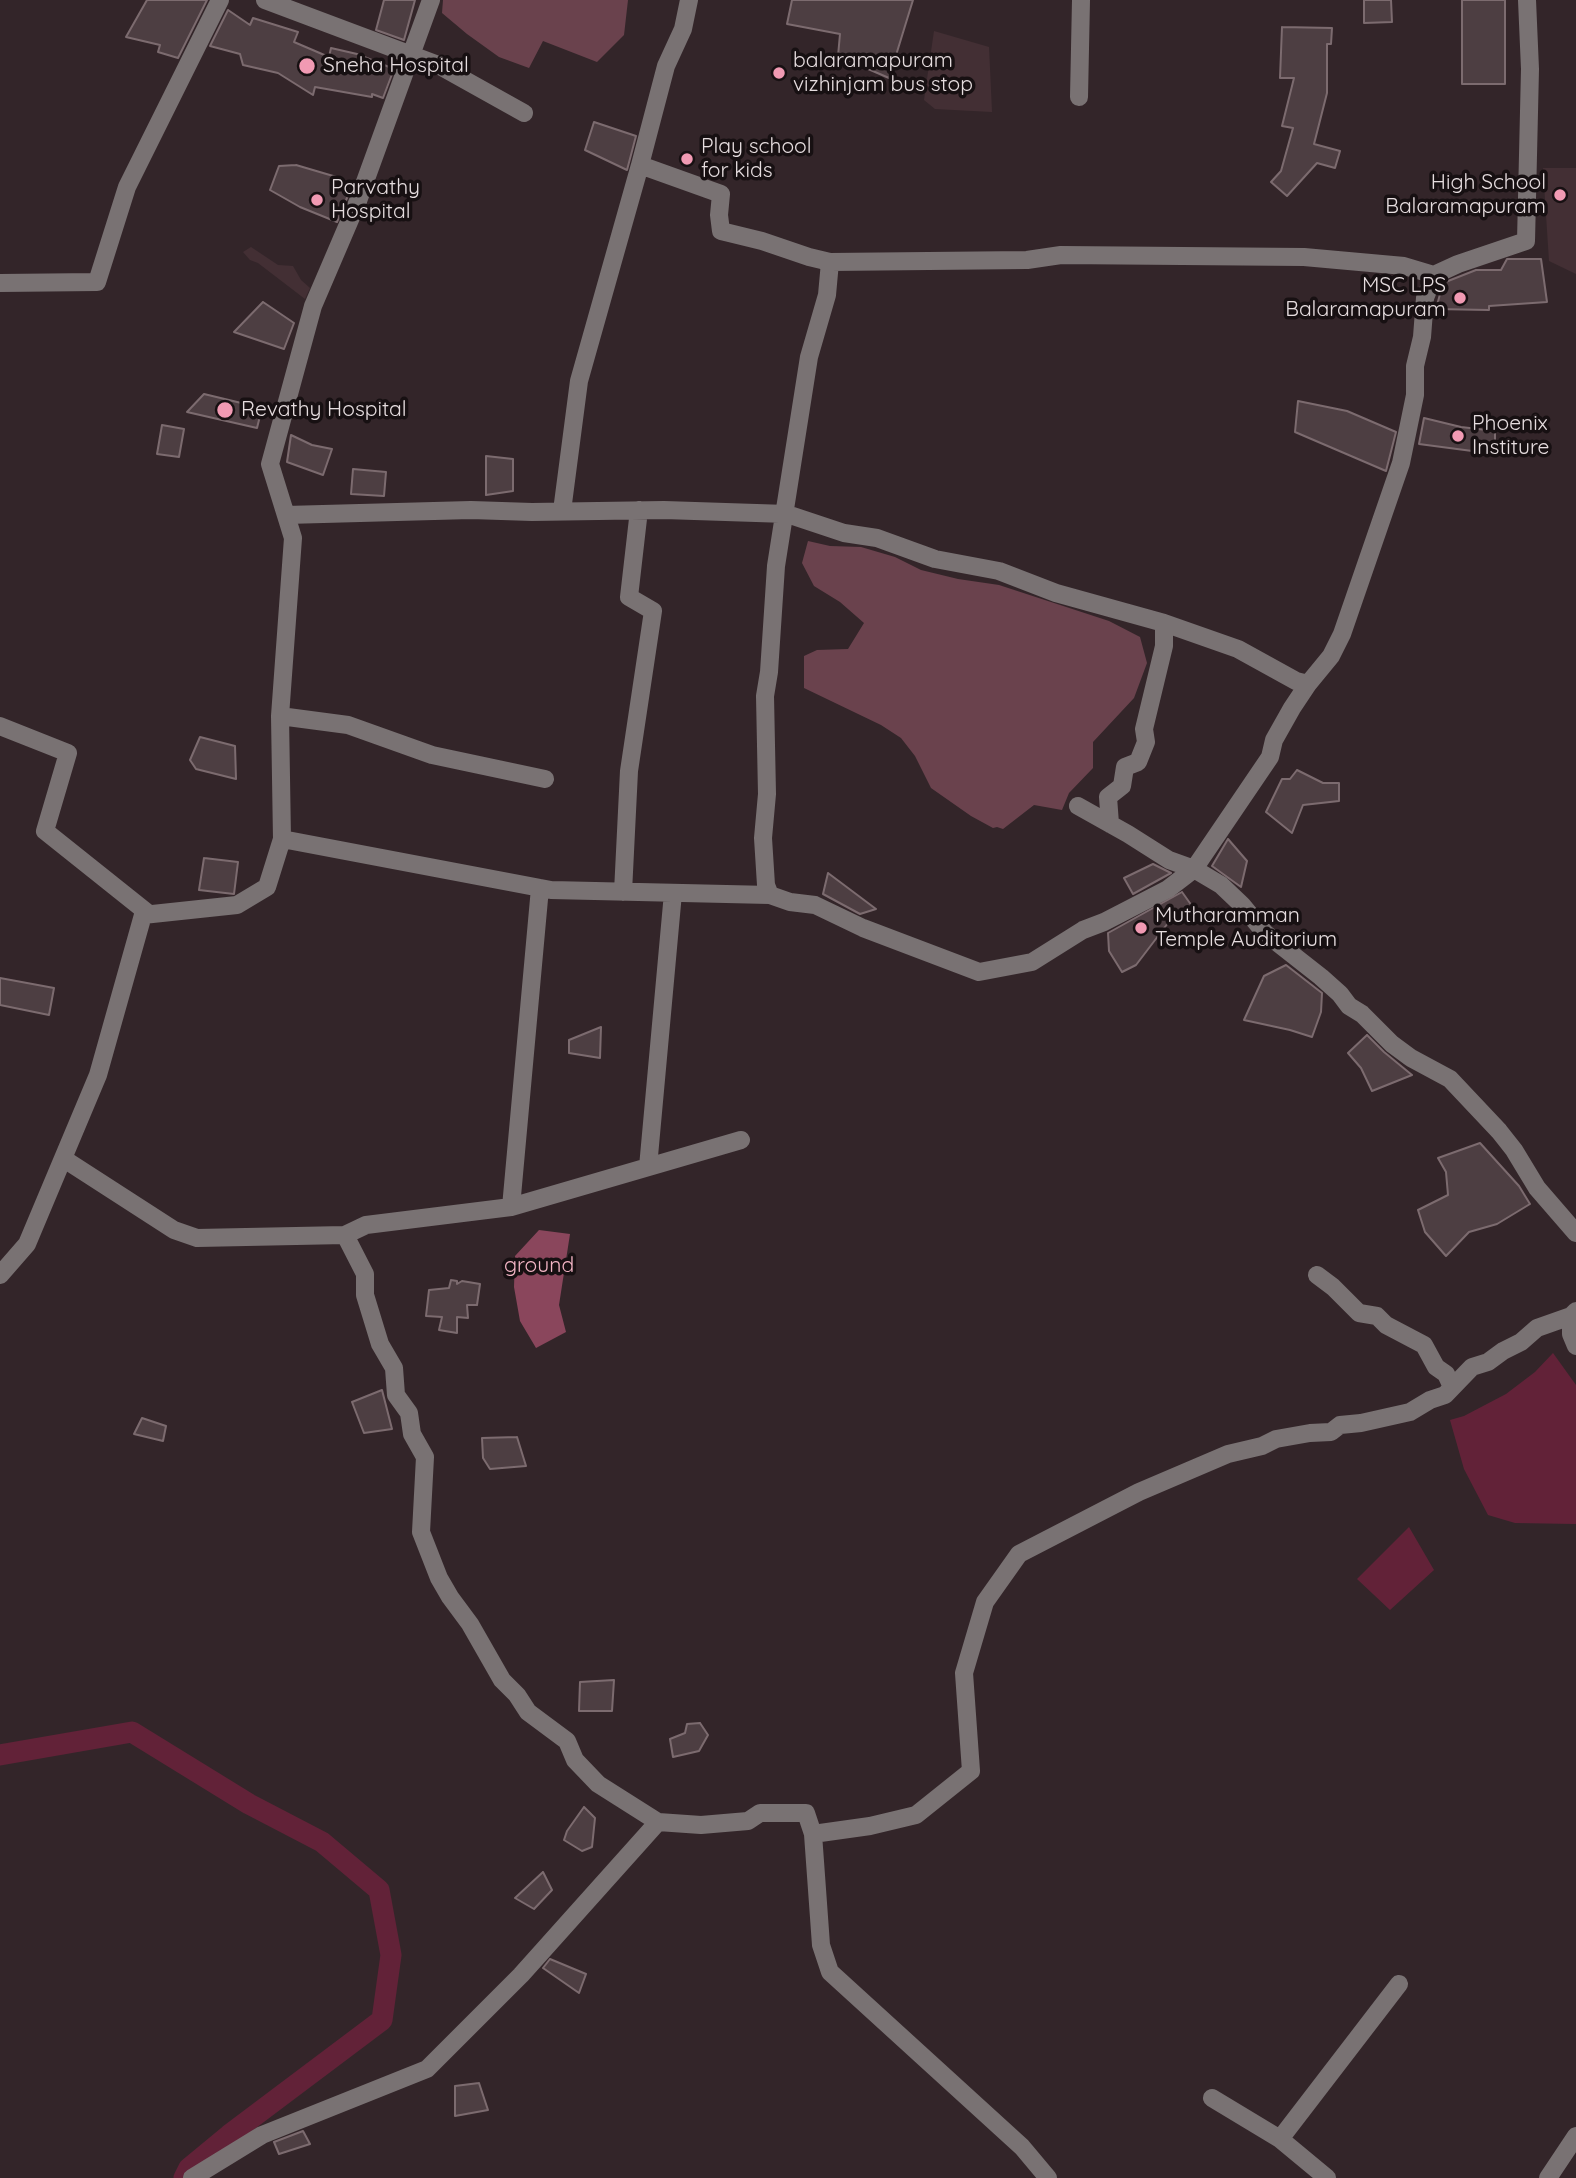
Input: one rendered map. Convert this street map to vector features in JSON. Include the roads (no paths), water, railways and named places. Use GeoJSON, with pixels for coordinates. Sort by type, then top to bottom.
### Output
{"type":"FeatureCollection","features":[{"type":"Feature","properties":{"kind":"street"},"geometry":{"type":"LineString","coordinates":[[0,284],[97,282],[127,187],[220,0]]}},
{"type":"Feature","properties":{"kind":"street"},"geometry":{"type":"LineString","coordinates":[[265,0],[438,65],[524,113]]}},
{"type":"Feature","properties":{"kind":"street"},"geometry":{"type":"LineString","coordinates":[[0,1275],[27,1244],[98,1075],[143,915],[237,905],[267,887],[282,839],[280,716],[293,538],[270,464],[313,306],[358,201],[430,0]]}},
{"type":"Feature","properties":{"kind":"street"},"geometry":{"type":"LineString","coordinates":[[562,511],[579,381],[667,66],[683,29],[688,0]]}},
{"type":"Feature","properties":{"kind":"street"},"geometry":{"type":"LineString","coordinates":[[1079,97],[1081,0]]}},
{"type":"Feature","properties":{"kind":"street"},"geometry":{"type":"LineString","coordinates":[[640,165],[721,194],[721,231],[830,262],[1027,260],[1061,256],[1304,257],[1404,266],[1434,275],[1526,241],[1530,69],[1527,0]]}},
{"type":"Feature","properties":{"kind":"street"},"geometry":{"type":"LineString","coordinates":[[770,895],[766,885],[763,838],[767,794],[765,696],[776,566],[786,514],[793,447],[809,357],[827,295],[830,262]]}},
{"type":"Feature","properties":{"kind":"street"},"geometry":{"type":"LineString","coordinates":[[282,839],[540,888],[770,895],[815,905],[863,928],[979,972],[1032,962],[1083,930],[1168,889],[1194,869],[1270,757],[1274,740],[1292,708],[1331,656],[1342,634],[1401,463],[1415,395],[1425,298],[1434,275]]}},
{"type":"Feature","properties":{"kind":"street"},"geometry":{"type":"LineString","coordinates":[[286,515],[471,510],[639,510],[786,514],[844,533],[877,538],[935,559],[999,571],[1056,593],[1164,623],[1238,649],[1296,681],[1308,684]]}},
{"type":"Feature","properties":{"kind":"street"},"geometry":{"type":"LineString","coordinates":[[623,892],[629,771],[653,611],[629,597],[639,510]]}},
{"type":"Feature","properties":{"kind":"street"},"geometry":{"type":"LineString","coordinates":[[1110,824],[1108,797],[1122,786],[1125,767],[1138,762],[1146,742],[1144,729],[1164,646],[1164,623]]}},
{"type":"Feature","properties":{"kind":"street"},"geometry":{"type":"LineString","coordinates":[[280,716],[348,725],[432,755],[545,779]]}},
{"type":"Feature","properties":{"kind":"street"},"geometry":{"type":"LineString","coordinates":[[0,726],[68,753],[45,831],[149,914]]}},
{"type":"Feature","properties":{"kind":"street"},"geometry":{"type":"LineString","coordinates":[[1078,806],[1169,860],[1194,869],[1221,885],[1265,933],[1321,977],[1392,1044],[1411,1058],[1450,1079],[1499,1131],[1537,1188],[1576,1233]]}},
{"type":"Feature","properties":{"kind":"street"},"geometry":{"type":"LineString","coordinates":[[511,1207],[540,888]]}},
{"type":"Feature","properties":{"kind":"street"},"geometry":{"type":"LineString","coordinates":[[648,1167],[673,893]]}},
{"type":"Feature","properties":{"kind":"street"},"geometry":{"type":"LineString","coordinates":[[64,1158],[174,1230],[197,1238],[345,1235],[366,1224],[511,1207],[741,1140]]}},
{"type":"Feature","properties":{"kind":"street"},"geometry":{"type":"LineString","coordinates":[[345,1235],[365,1274],[365,1295],[380,1344],[394,1368],[396,1395],[409,1413],[412,1434],[425,1457],[421,1532],[439,1578],[470,1624],[502,1680],[517,1695],[528,1712],[567,1741],[575,1760],[598,1784],[658,1822],[701,1825],[748,1821],[760,1813],[806,1813],[813,1834],[821,1945],[830,1972],[1022,2147],[1048,2178]]}},
{"type":"Feature","properties":{"kind":"street"},"geometry":{"type":"LineString","coordinates":[[1317,1275],[1359,1313],[1377,1316],[1386,1325],[1424,1345],[1436,1367],[1446,1374],[1452,1387]]}},
{"type":"Feature","properties":{"kind":"street"},"geometry":{"type":"LineString","coordinates":[[813,1834],[870,1826],[916,1815],[971,1771],[964,1673],[985,1602],[1019,1554],[1139,1492],[1228,1454],[1276,1440],[1331,1432],[1340,1425],[1410,1412],[1445,1395],[1472,1367],[1488,1362],[1521,1342],[1537,1328],[1574,1314],[1571,1334],[1576,1346]]}},
{"type":"Feature","properties":{"kind":"street"},"geometry":{"type":"LineString","coordinates":[[192,2178],[262,2134],[427,2068],[522,1975],[658,1822]]}},
{"type":"Feature","properties":{"kind":"street"},"geometry":{"type":"LineString","coordinates":[[1280,2139],[1399,1984]]}},
{"type":"Feature","properties":{"kind":"street"},"geometry":{"type":"LineString","coordinates":[[1212,2098],[1280,2139],[1327,2178]]}},
{"type":"Feature","properties":{"kind":"street"},"geometry":{"type":"LineString","coordinates":[[1548,2178],[1576,2136]]}},
{"type":"Feature","properties":{"kind":"waterway"},"geometry":{"type":"LineString","coordinates":[[0,1755],[132,1732],[249,1804],[322,1842],[379,1890],[391,1955],[382,2020],[229,2135],[189,2168],[184,2178]]}},
{"type":"Feature","properties":{"kind":"place","name":"Sneha Hospital"},"geometry":{"type":"Point","coordinates":[307,66]}},
{"type":"Feature","properties":{"kind":"place","name":"balaramapuram vizhinjam bus stop"},"geometry":{"type":"Point","coordinates":[779,73]}},
{"type":"Feature","properties":{"kind":"place","name":"Play school for kids"},"geometry":{"type":"Point","coordinates":[687,159]}},
{"type":"Feature","properties":{"kind":"place","name":"High School Balaramapuram"},"geometry":{"type":"Point","coordinates":[1560,195]}},
{"type":"Feature","properties":{"kind":"place","name":"Parvathy Hospital"},"geometry":{"type":"Point","coordinates":[317,200]}},
{"type":"Feature","properties":{"kind":"place","name":"MSC LPS Balaramapuram"},"geometry":{"type":"Point","coordinates":[1460,298]}},
{"type":"Feature","properties":{"kind":"place","name":"Revathy Hospital"},"geometry":{"type":"Point","coordinates":[225,410]}},
{"type":"Feature","properties":{"kind":"place","name":"Phoenix Institure"},"geometry":{"type":"Point","coordinates":[1458,436]}},
{"type":"Feature","properties":{"kind":"place","name":"Mutharamman Temple Auditorium"},"geometry":{"type":"Point","coordinates":[1141,928]}},
{"type":"Feature","properties":{"kind":"park label","name":"ground"},"geometry":{"type":"Point","coordinates":[539,1266]}}]}
